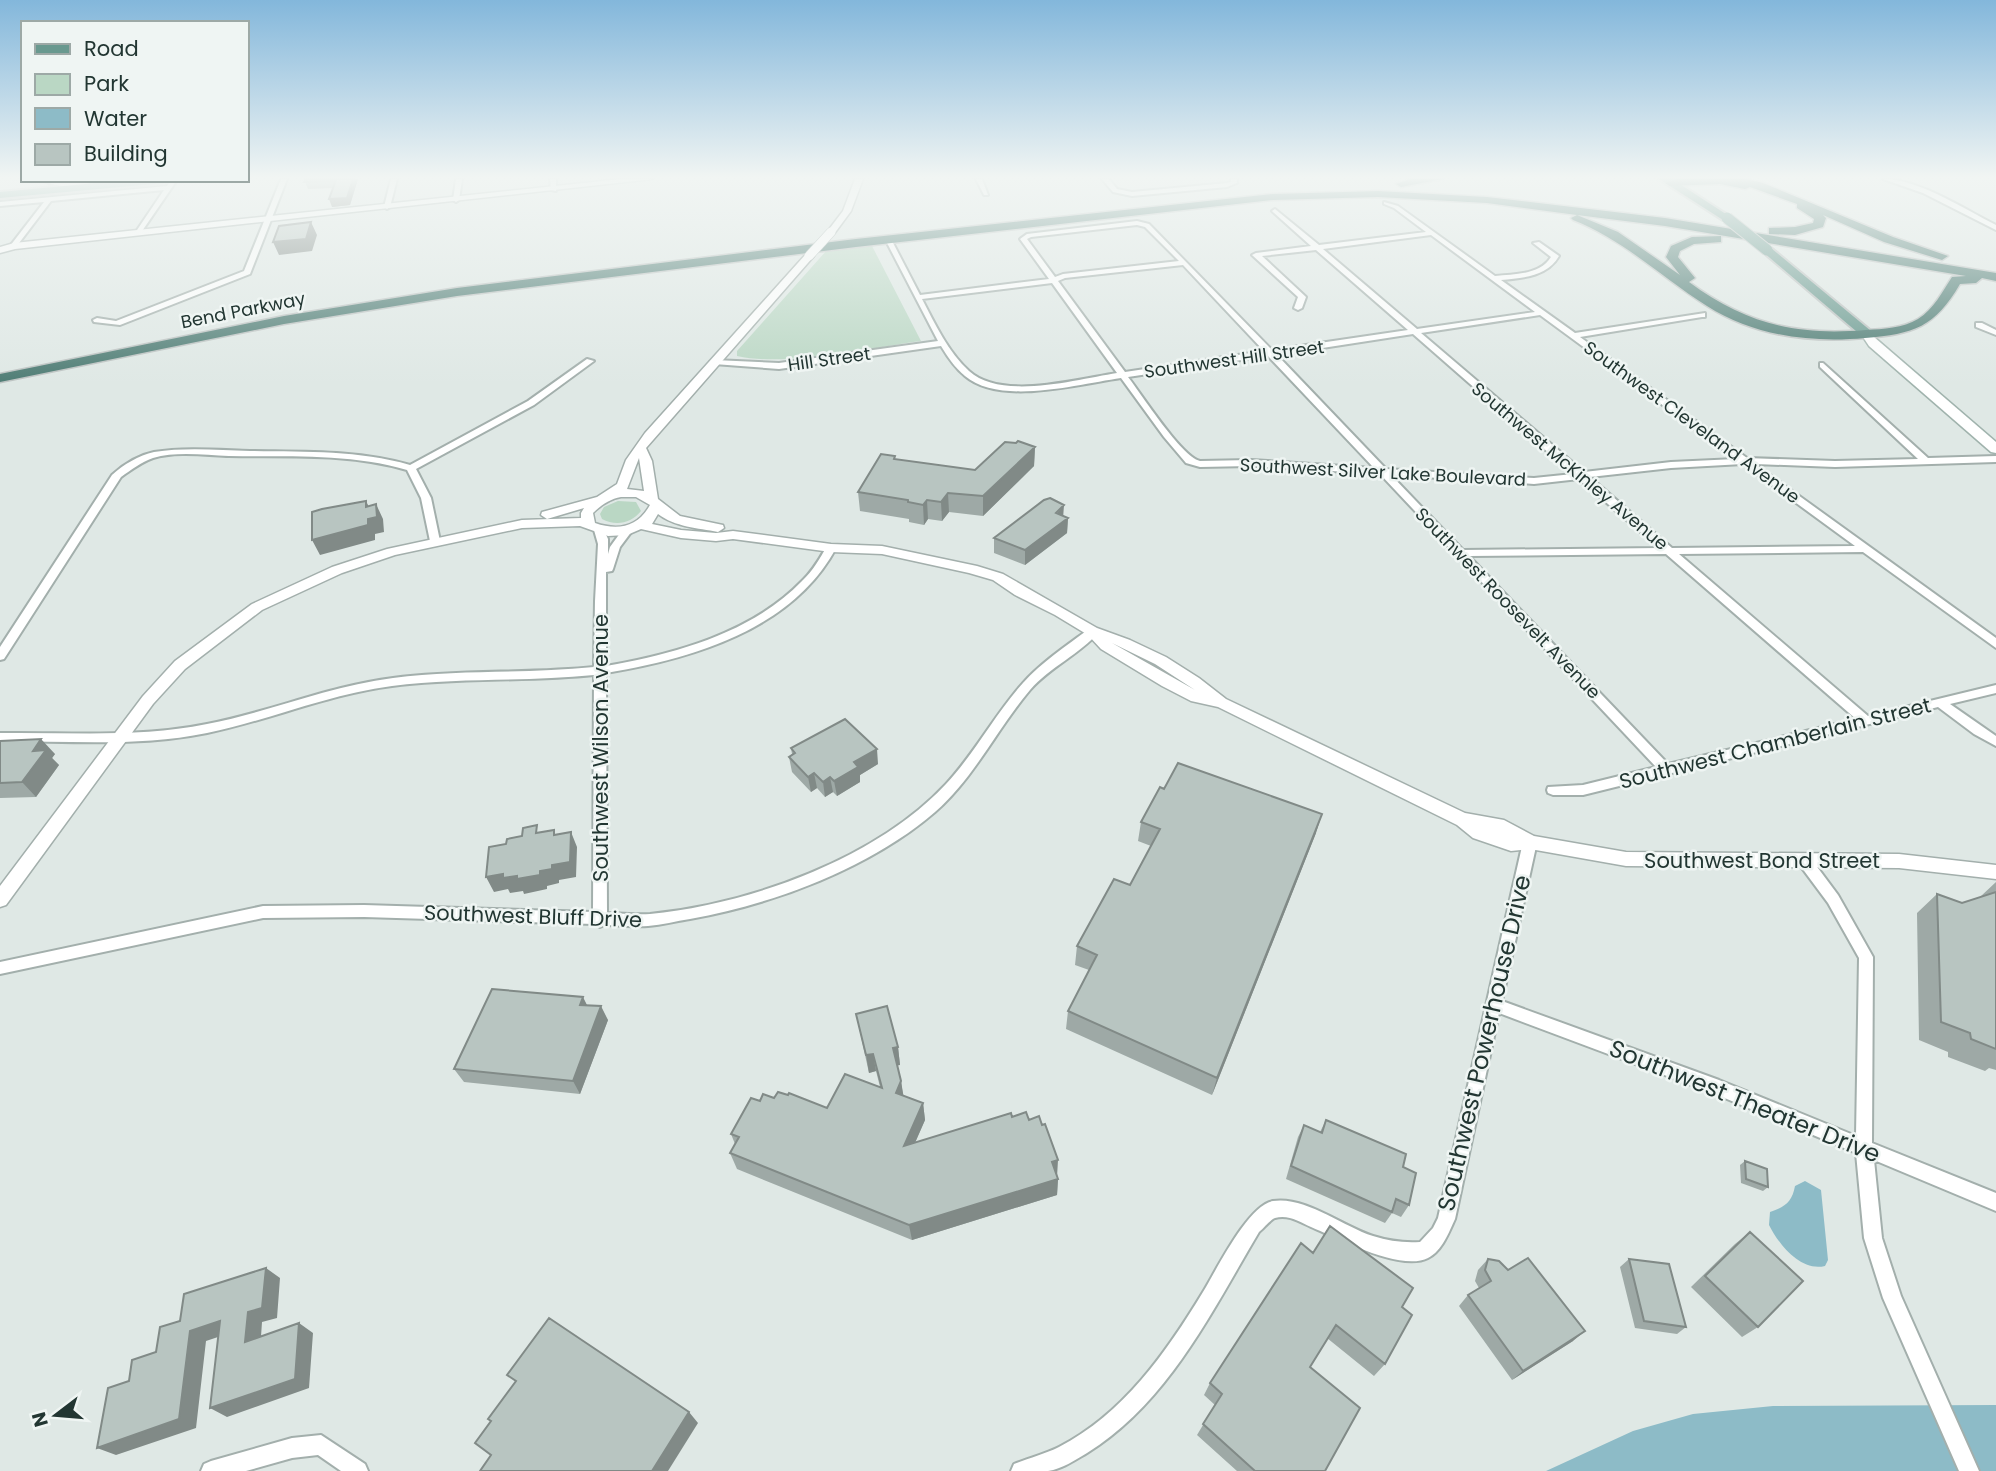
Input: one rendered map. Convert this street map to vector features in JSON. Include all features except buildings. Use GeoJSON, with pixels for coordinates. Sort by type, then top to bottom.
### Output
{"type":"FeatureCollection","features":[{"type":"Feature","properties":{"kind":"highway","name":"Bend Parkway"},"geometry":{"type":"LineString","coordinates":[[0,370],[287,312],[485,280],[760,248]]}},
{"type":"Feature","properties":{"kind":"highway","name":"Bend Parkway"},"geometry":{"type":"LineString","coordinates":[[0,378],[243,328],[382,303],[816,248]]}},
{"type":"Feature","properties":{"kind":"highway"},"geometry":{"type":"LineString","coordinates":[[1636,248],[1713,305],[1760,326],[1818,335],[1890,332],[1932,317],[1956,280],[1970,278]]}},
{"type":"Feature","properties":{"kind":"highway"},"geometry":{"type":"LineString","coordinates":[[1677,248],[1672,257],[1682,271],[1715,297],[1741,312],[1800,327],[1835,328],[1867,334]]}},
{"type":"Feature","properties":{"kind":"highway"},"geometry":{"type":"LineString","coordinates":[[1783,248],[1970,278],[1996,279]]}},
{"type":"Feature","properties":{"kind":"highway","name":"Bend Parkway"},"geometry":{"type":"LineString","coordinates":[[1807,248],[1996,279]]}},
{"type":"Feature","properties":{"kind":"highway","name":"Bend Parkway"},"geometry":{"type":"LineString","coordinates":[[1865,248],[1996,268]]}},
{"type":"Feature","properties":{"kind":"highway"},"geometry":{"type":"LineString","coordinates":[[1912,248],[1996,268]]}},
{"type":"Feature","properties":{"kind":"main road"},"geometry":{"type":"LineString","coordinates":[[1764,248],[1867,334],[1884,344],[1996,436]]}},
{"type":"Feature","properties":{"kind":"main road"},"geometry":{"type":"LineString","coordinates":[[1867,334],[1873,344],[1996,449]]}},
{"type":"Feature","properties":{"kind":"street"},"geometry":{"type":"LineString","coordinates":[[97,320],[117,323],[247,272],[256,248]]}},
{"type":"Feature","properties":{"kind":"street"},"geometry":{"type":"LineString","coordinates":[[594,528],[586,513],[622,486],[632,460],[642,450],[649,435],[817,248]]}},
{"type":"Feature","properties":{"kind":"street","name":"Southwest Hill Street"},"geometry":{"type":"LineString","coordinates":[[893,248],[944,343],[966,373],[979,381],[998,386],[1034,388],[1541,313]]}},
{"type":"Feature","properties":{"kind":"street","name":"Southwest Roosevelt Avenue"},"geometry":{"type":"LineString","coordinates":[[1029,248],[1053,281]]}},
{"type":"Feature","properties":{"kind":"street","name":"Southwest Roosevelt Avenue"},"geometry":{"type":"LineString","coordinates":[[1170,248],[1665,769]]}},
{"type":"Feature","properties":{"kind":"street"},"geometry":{"type":"LineString","coordinates":[[1298,308],[1302,297],[1256,255],[1310,248]]}},
{"type":"Feature","properties":{"kind":"street","name":"Southwest McKinley Avenue"},"geometry":{"type":"LineString","coordinates":[[1316,248],[1867,721]]}},
{"type":"Feature","properties":{"kind":"street","name":"Southwest Cleveland Avenue"},"geometry":{"type":"LineString","coordinates":[[1453,248],[1748,461],[1996,645]]}},
{"type":"Feature","properties":{"kind":"street"},"geometry":{"type":"LineString","coordinates":[[1495,278],[1533,272],[1551,264],[1555,256],[1543,248]]}},
{"type":"Feature","properties":{"kind":"street"},"geometry":{"type":"LineString","coordinates":[[919,297],[1053,281],[1063,276],[1185,263]]}},
{"type":"Feature","properties":{"kind":"street"},"geometry":{"type":"LineString","coordinates":[[1053,281],[1189,461]]}},
{"type":"Feature","properties":{"kind":"street"},"geometry":{"type":"LineString","coordinates":[[1573,336],[1702,315]]}},
{"type":"Feature","properties":{"kind":"street"},"geometry":{"type":"LineString","coordinates":[[1979,325],[1996,333]]}},
{"type":"Feature","properties":{"kind":"street","name":"Hill Street"},"geometry":{"type":"LineString","coordinates":[[714,362],[779,366],[944,343]]}},
{"type":"Feature","properties":{"kind":"street"},"geometry":{"type":"LineString","coordinates":[[0,656],[117,475],[133,464],[153,455],[182,452],[345,456],[390,462],[411,468],[531,403],[590,361]]}},
{"type":"Feature","properties":{"kind":"street"},"geometry":{"type":"LineString","coordinates":[[1823,365],[1925,460]]}},
{"type":"Feature","properties":{"kind":"street"},"geometry":{"type":"LineString","coordinates":[[522,524],[564,522],[594,528],[627,530],[641,525],[649,520],[653,504],[645,474],[646,458],[642,450]]}},
{"type":"Feature","properties":{"kind":"street","name":"Southwest Silver Lake Boulevard"},"geometry":{"type":"LineString","coordinates":[[1189,461],[1200,464],[1251,463],[1534,481],[1748,461],[1835,464],[1996,459]]}},
{"type":"Feature","properties":{"kind":"street"},"geometry":{"type":"LineString","coordinates":[[411,468],[426,498],[435,541]]}},
{"type":"Feature","properties":{"kind":"street","name":"Southwest Bond Street"},"geometry":{"type":"LineString","coordinates":[[604,498],[630,493],[672,517],[723,529],[733,535]]}},
{"type":"Feature","properties":{"kind":"street"},"geometry":{"type":"LineString","coordinates":[[0,900],[119,736],[180,665],[257,607],[296,586],[337,570],[435,541],[522,524],[604,498]]}},
{"type":"Feature","properties":{"kind":"street","name":"Southwest Bond Street"},"geometry":{"type":"LineString","coordinates":[[641,525],[692,535],[733,535],[831,548],[851,556],[936,569],[1020,592],[1093,632],[1106,646],[1196,697],[1222,703],[1463,820],[1479,832],[1511,844],[1530,842],[1626,859],[1942,864],[1996,873]]}},
{"type":"Feature","properties":{"kind":"street","name":"Southwest Wilson Avenue"},"geometry":{"type":"LineString","coordinates":[[594,528],[606,549],[601,566],[600,920]]}},
{"type":"Feature","properties":{"kind":"street","name":"Southwest Wilson Avenue"},"geometry":{"type":"LineString","coordinates":[[603,575],[610,566],[615,547],[627,530]]}},
{"type":"Feature","properties":{"kind":"street"},"geometry":{"type":"LineString","coordinates":[[0,737],[119,736],[205,729],[388,682],[574,674],[668,658],[706,646],[775,611],[802,589],[822,567],[831,548]]}},
{"type":"Feature","properties":{"kind":"street"},"geometry":{"type":"LineString","coordinates":[[1460,553],[1867,550]]}},
{"type":"Feature","properties":{"kind":"street","name":"Southwest Bluff Drive"},"geometry":{"type":"LineString","coordinates":[[0,968],[229,918],[277,911],[364,911],[648,920],[717,908],[795,885],[875,848],[931,808],[953,785],[1026,687],[1047,666],[1093,632]]}},
{"type":"Feature","properties":{"kind":"street","name":"Southwest Chamberlain Street"},"geometry":{"type":"LineString","coordinates":[[1553,790],[1583,790],[1996,689]]}},
{"type":"Feature","properties":{"kind":"street"},"geometry":{"type":"LineString","coordinates":[[1940,702],[1996,742]]}},
{"type":"Feature","properties":{"kind":"street","name":"Southwest Powerhouse Drive"},"geometry":{"type":"LineString","coordinates":[[1021,1471],[1037,1467],[1096,1438],[1134,1405],[1160,1374],[1253,1226],[1271,1210],[1291,1209],[1370,1244],[1401,1252],[1424,1251],[1439,1234],[1446,1219],[1530,842]]}},
{"type":"Feature","properties":{"kind":"street"},"geometry":{"type":"LineString","coordinates":[[1804,860],[1833,899],[1866,957],[1864,1148],[1873,1238],[1899,1314],[1969,1471]]}},
{"type":"Feature","properties":{"kind":"street","name":"Southwest Theater Drive"},"geometry":{"type":"LineString","coordinates":[[1493,1004],[1719,1088],[1996,1202]]}},
{"type":"Feature","properties":{"kind":"street"},"geometry":{"type":"LineString","coordinates":[[211,1471],[292,1448],[321,1445],[358,1471]]}},
{"type":"Feature","properties":{"kind":"green space"},"geometry":{"type":"Polygon","coordinates":[[[873,248],[921,341],[803,358],[757,359],[737,356],[737,351],[827,250],[873,248]]]}},
{"type":"Feature","properties":{"kind":"green space"},"geometry":{"type":"Polygon","coordinates":[[[618,501],[636,502],[641,511],[633,519],[623,522],[612,523],[602,519],[600,514],[604,507],[618,501]]]}},
{"type":"Feature","properties":{"kind":"water"},"geometry":{"type":"Polygon","coordinates":[[[1805,1181],[1821,1190],[1828,1260],[1825,1266],[1816,1267],[1799,1261],[1779,1241],[1769,1225],[1770,1212],[1787,1203],[1795,1186],[1805,1181]]]}},
{"type":"Feature","properties":{"kind":"water"},"geometry":{"type":"Polygon","coordinates":[[[1996,1405],[1996,1471],[1546,1471],[1633,1431],[1693,1414],[1773,1406],[1996,1405]]]}}]}
